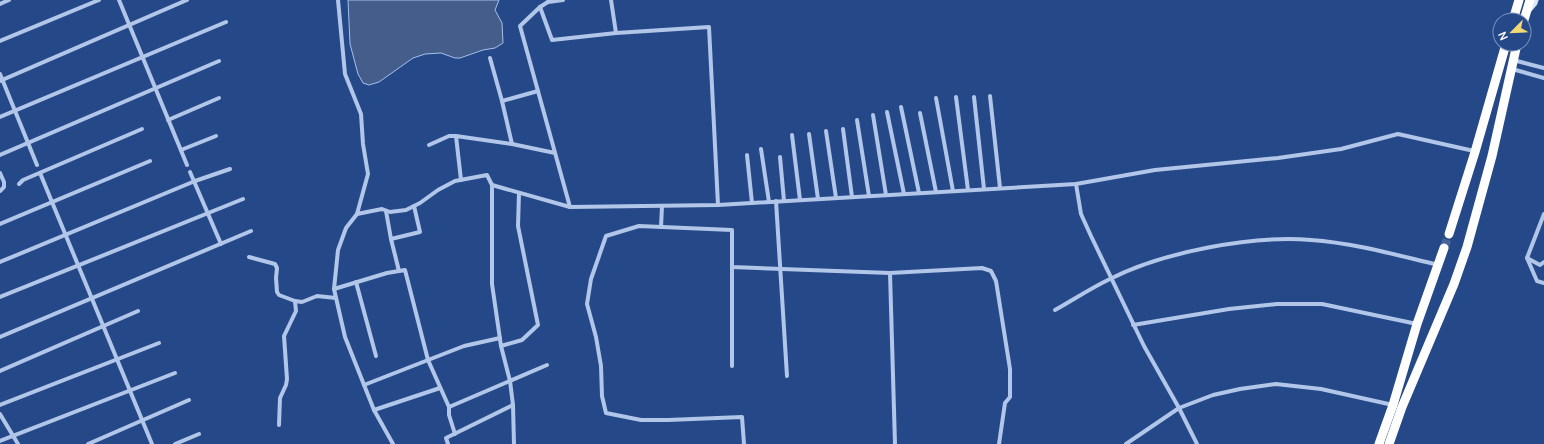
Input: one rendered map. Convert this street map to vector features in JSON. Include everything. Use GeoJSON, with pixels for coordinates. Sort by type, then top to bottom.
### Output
{"type":"FeatureCollection","features":[{"type":"Feature","properties":{"kind":"highway"},"geometry":{"type":"LineString","coordinates":[[1516,12],[1519,0]]}},
{"type":"Feature","properties":{"kind":"highway"},"geometry":{"type":"LineString","coordinates":[[1526,12],[1530,0]]}},
{"type":"Feature","properties":{"kind":"highway"},"geometry":{"type":"LineString","coordinates":[[1449,234],[1476,152],[1504,52]]}},
{"type":"Feature","properties":{"kind":"highway"},"geometry":{"type":"LineString","coordinates":[[1389,444],[1405,400],[1454,284],[1467,247],[1492,156],[1515,52]]}},
{"type":"Feature","properties":{"kind":"highway"},"geometry":{"type":"LineString","coordinates":[[1379,444],[1393,405],[1417,324],[1444,248]]}},
{"type":"Feature","properties":{"kind":"street"},"geometry":{"type":"LineString","coordinates":[[0,4],[9,0]]}},
{"type":"Feature","properties":{"kind":"street"},"geometry":{"type":"LineString","coordinates":[[0,41],[99,0]]}},
{"type":"Feature","properties":{"kind":"street"},"geometry":{"type":"LineString","coordinates":[[119,0],[187,165]]}},
{"type":"Feature","properties":{"kind":"street"},"geometry":{"type":"LineString","coordinates":[[1,80],[187,0]]}},
{"type":"Feature","properties":{"kind":"street"},"geometry":{"type":"LineString","coordinates":[[338,0],[345,74],[361,114],[363,144],[368,174],[357,214],[346,228],[338,250],[334,289],[345,337],[374,410],[394,444]]}},
{"type":"Feature","properties":{"kind":"street"},"geometry":{"type":"LineString","coordinates":[[563,0],[549,1],[540,7],[520,26],[570,207]]}},
{"type":"Feature","properties":{"kind":"street"},"geometry":{"type":"LineString","coordinates":[[611,0],[616,33]]}},
{"type":"Feature","properties":{"kind":"street"},"geometry":{"type":"LineString","coordinates":[[1528,12],[1535,0]]}},
{"type":"Feature","properties":{"kind":"street"},"geometry":{"type":"LineString","coordinates":[[540,7],[552,40],[616,33],[709,27],[718,205]]}},
{"type":"Feature","properties":{"kind":"street"},"geometry":{"type":"LineString","coordinates":[[0,117],[226,22]]}},
{"type":"Feature","properties":{"kind":"street"},"geometry":{"type":"LineString","coordinates":[[490,58],[512,144]]}},
{"type":"Feature","properties":{"kind":"street"},"geometry":{"type":"LineString","coordinates":[[0,154],[220,61]]}},
{"type":"Feature","properties":{"kind":"street"},"geometry":{"type":"LineString","coordinates":[[1512,65],[1544,68]]}},
{"type":"Feature","properties":{"kind":"street"},"geometry":{"type":"LineString","coordinates":[[1512,65],[1544,78]]}},
{"type":"Feature","properties":{"kind":"street"},"geometry":{"type":"LineString","coordinates":[[0,74],[1,80],[37,165]]}},
{"type":"Feature","properties":{"kind":"street"},"geometry":{"type":"LineString","coordinates":[[502,101],[538,91]]}},
{"type":"Feature","properties":{"kind":"street"},"geometry":{"type":"LineString","coordinates":[[990,96],[1000,188]]}},
{"type":"Feature","properties":{"kind":"street"},"geometry":{"type":"LineString","coordinates":[[956,97],[968,190]]}},
{"type":"Feature","properties":{"kind":"street"},"geometry":{"type":"LineString","coordinates":[[974,97],[984,189]]}},
{"type":"Feature","properties":{"kind":"street"},"geometry":{"type":"LineString","coordinates":[[168,120],[219,98]]}},
{"type":"Feature","properties":{"kind":"street"},"geometry":{"type":"LineString","coordinates":[[936,98],[953,191]]}},
{"type":"Feature","properties":{"kind":"street"},"geometry":{"type":"LineString","coordinates":[[901,107],[920,193]]}},
{"type":"Feature","properties":{"kind":"street"},"geometry":{"type":"LineString","coordinates":[[887,112],[904,194]]}},
{"type":"Feature","properties":{"kind":"street"},"geometry":{"type":"LineString","coordinates":[[920,113],[936,192]]}},
{"type":"Feature","properties":{"kind":"street"},"geometry":{"type":"LineString","coordinates":[[873,115],[886,195]]}},
{"type":"Feature","properties":{"kind":"street"},"geometry":{"type":"LineString","coordinates":[[857,120],[869,196]]}},
{"type":"Feature","properties":{"kind":"street"},"geometry":{"type":"LineString","coordinates":[[19,184],[22,180],[142,129]]}},
{"type":"Feature","properties":{"kind":"street"},"geometry":{"type":"LineString","coordinates":[[843,129],[852,197]]}},
{"type":"Feature","properties":{"kind":"street"},"geometry":{"type":"LineString","coordinates":[[826,131],[836,198]]}},
{"type":"Feature","properties":{"kind":"street"},"geometry":{"type":"LineString","coordinates":[[792,134],[800,200]]}},
{"type":"Feature","properties":{"kind":"street"},"geometry":{"type":"LineString","coordinates":[[809,134],[818,199]]}},
{"type":"Feature","properties":{"kind":"street"},"geometry":{"type":"LineString","coordinates":[[492,185],[570,207],[718,205],[1076,184],[1155,170],[1278,158],[1341,149],[1398,134],[1476,152]]}},
{"type":"Feature","properties":{"kind":"street"},"geometry":{"type":"LineString","coordinates":[[181,150],[216,136]]}},
{"type":"Feature","properties":{"kind":"street"},"geometry":{"type":"LineString","coordinates":[[429,145],[449,136],[456,136],[512,144],[555,153]]}},
{"type":"Feature","properties":{"kind":"street"},"geometry":{"type":"LineString","coordinates":[[456,136],[461,180]]}},
{"type":"Feature","properties":{"kind":"street"},"geometry":{"type":"LineString","coordinates":[[761,149],[769,202]]}},
{"type":"Feature","properties":{"kind":"street"},"geometry":{"type":"LineString","coordinates":[[747,155],[752,203]]}},
{"type":"Feature","properties":{"kind":"street"},"geometry":{"type":"LineString","coordinates":[[780,157],[784,201]]}},
{"type":"Feature","properties":{"kind":"street"},"geometry":{"type":"LineString","coordinates":[[0,224],[150,161]]}},
{"type":"Feature","properties":{"kind":"street"},"geometry":{"type":"LineString","coordinates":[[0,262],[195,181],[230,169]]}},
{"type":"Feature","properties":{"kind":"street"},"geometry":{"type":"LineString","coordinates":[[190,172],[221,244]]}},
{"type":"Feature","properties":{"kind":"street"},"geometry":{"type":"LineString","coordinates":[[0,173],[4,182],[4,187],[0,191]]}},
{"type":"Feature","properties":{"kind":"street"},"geometry":{"type":"LineString","coordinates":[[40,173],[152,444]]}},
{"type":"Feature","properties":{"kind":"street"},"geometry":{"type":"LineString","coordinates":[[357,214],[382,209],[386,211],[406,210],[455,181],[488,175],[492,185],[492,284],[501,346],[510,381],[513,405],[514,444]]}},
{"type":"Feature","properties":{"kind":"street"},"geometry":{"type":"LineString","coordinates":[[1076,184],[1082,214],[1111,278],[1133,325],[1197,444]]}},
{"type":"Feature","properties":{"kind":"street"},"geometry":{"type":"LineString","coordinates":[[501,346],[522,340],[538,325],[518,226],[519,193]]}},
{"type":"Feature","properties":{"kind":"street"},"geometry":{"type":"LineString","coordinates":[[0,298],[243,199]]}},
{"type":"Feature","properties":{"kind":"street"},"geometry":{"type":"LineString","coordinates":[[776,202],[779,269],[787,376]]}},
{"type":"Feature","properties":{"kind":"street"},"geometry":{"type":"LineString","coordinates":[[391,239],[420,232],[414,206]]}},
{"type":"Feature","properties":{"kind":"street"},"geometry":{"type":"LineString","coordinates":[[661,227],[662,206]]}},
{"type":"Feature","properties":{"kind":"street"},"geometry":{"type":"LineString","coordinates":[[386,211],[399,271]]}},
{"type":"Feature","properties":{"kind":"street"},"geometry":{"type":"LineString","coordinates":[[1544,214],[1527,258],[1537,281],[1544,283]]}},
{"type":"Feature","properties":{"kind":"street"},"geometry":{"type":"LineString","coordinates":[[732,366],[732,230],[639,226],[606,236],[591,279],[587,304],[599,351],[602,396],[606,413],[641,420],[742,417],[744,444]]}},
{"type":"Feature","properties":{"kind":"street"},"geometry":{"type":"LineString","coordinates":[[0,337],[251,231]]}},
{"type":"Feature","properties":{"kind":"street"},"geometry":{"type":"LineString","coordinates":[[1055,310],[1111,278],[1150,263],[1178,254],[1234,243],[1269,240],[1310,240],[1364,247],[1439,265]]}},
{"type":"Feature","properties":{"kind":"street"},"geometry":{"type":"LineString","coordinates":[[249,257],[275,264],[278,268],[276,278],[277,292],[279,295],[302,302],[318,296],[336,298]]}},
{"type":"Feature","properties":{"kind":"street"},"geometry":{"type":"LineString","coordinates":[[1527,258],[1540,265],[1544,262]]}},
{"type":"Feature","properties":{"kind":"street"},"geometry":{"type":"LineString","coordinates":[[732,267],[890,273],[982,268],[991,271],[996,281],[1010,369],[1010,397],[1005,402],[999,444]]}},
{"type":"Feature","properties":{"kind":"street"},"geometry":{"type":"LineString","coordinates":[[334,289],[387,272],[405,270],[428,360],[450,407],[449,415],[455,434]]}},
{"type":"Feature","properties":{"kind":"street"},"geometry":{"type":"LineString","coordinates":[[890,273],[895,444]]}},
{"type":"Feature","properties":{"kind":"street"},"geometry":{"type":"LineString","coordinates":[[356,282],[376,356]]}},
{"type":"Feature","properties":{"kind":"street"},"geometry":{"type":"LineString","coordinates":[[279,425],[280,398],[286,386],[287,379],[284,336],[296,308],[295,301]]}},
{"type":"Feature","properties":{"kind":"street"},"geometry":{"type":"LineString","coordinates":[[1133,325],[1229,309],[1277,304],[1322,304],[1417,324]]}},
{"type":"Feature","properties":{"kind":"street"},"geometry":{"type":"LineString","coordinates":[[0,371],[138,311]]}},
{"type":"Feature","properties":{"kind":"street"},"geometry":{"type":"LineString","coordinates":[[364,385],[464,346],[500,338]]}},
{"type":"Feature","properties":{"kind":"street"},"geometry":{"type":"LineString","coordinates":[[0,405],[159,343]]}},
{"type":"Feature","properties":{"kind":"street"},"geometry":{"type":"LineString","coordinates":[[450,407],[547,365]]}},
{"type":"Feature","properties":{"kind":"street"},"geometry":{"type":"LineString","coordinates":[[0,441],[175,373]]}},
{"type":"Feature","properties":{"kind":"street"},"geometry":{"type":"LineString","coordinates":[[1126,444],[1179,408],[1213,395],[1240,389],[1276,384],[1321,389],[1393,405]]}},
{"type":"Feature","properties":{"kind":"street"},"geometry":{"type":"LineString","coordinates":[[374,410],[440,388]]}},
{"type":"Feature","properties":{"kind":"street"},"geometry":{"type":"LineString","coordinates":[[88,444],[189,400]]}},
{"type":"Feature","properties":{"kind":"street"},"geometry":{"type":"LineString","coordinates":[[448,444],[446,438],[513,405]]}},
{"type":"Feature","properties":{"kind":"street"},"geometry":{"type":"LineString","coordinates":[[0,415],[18,444]]}},
{"type":"Feature","properties":{"kind":"street"},"geometry":{"type":"LineString","coordinates":[[175,444],[199,434]]}},
{"type":"Feature","properties":{"kind":"water"},"geometry":{"type":"Polygon","coordinates":[[[348,0],[499,0],[495,10],[502,23],[503,43],[495,48],[483,50],[460,58],[455,58],[441,53],[425,54],[413,58],[379,82],[369,85],[363,83],[358,74],[350,44],[348,0]]]}},
{"type":"Feature","properties":{"kind":"tunnel"},"geometry":{"type":"LineString","coordinates":[[1444,248],[1449,234]]}}]}
